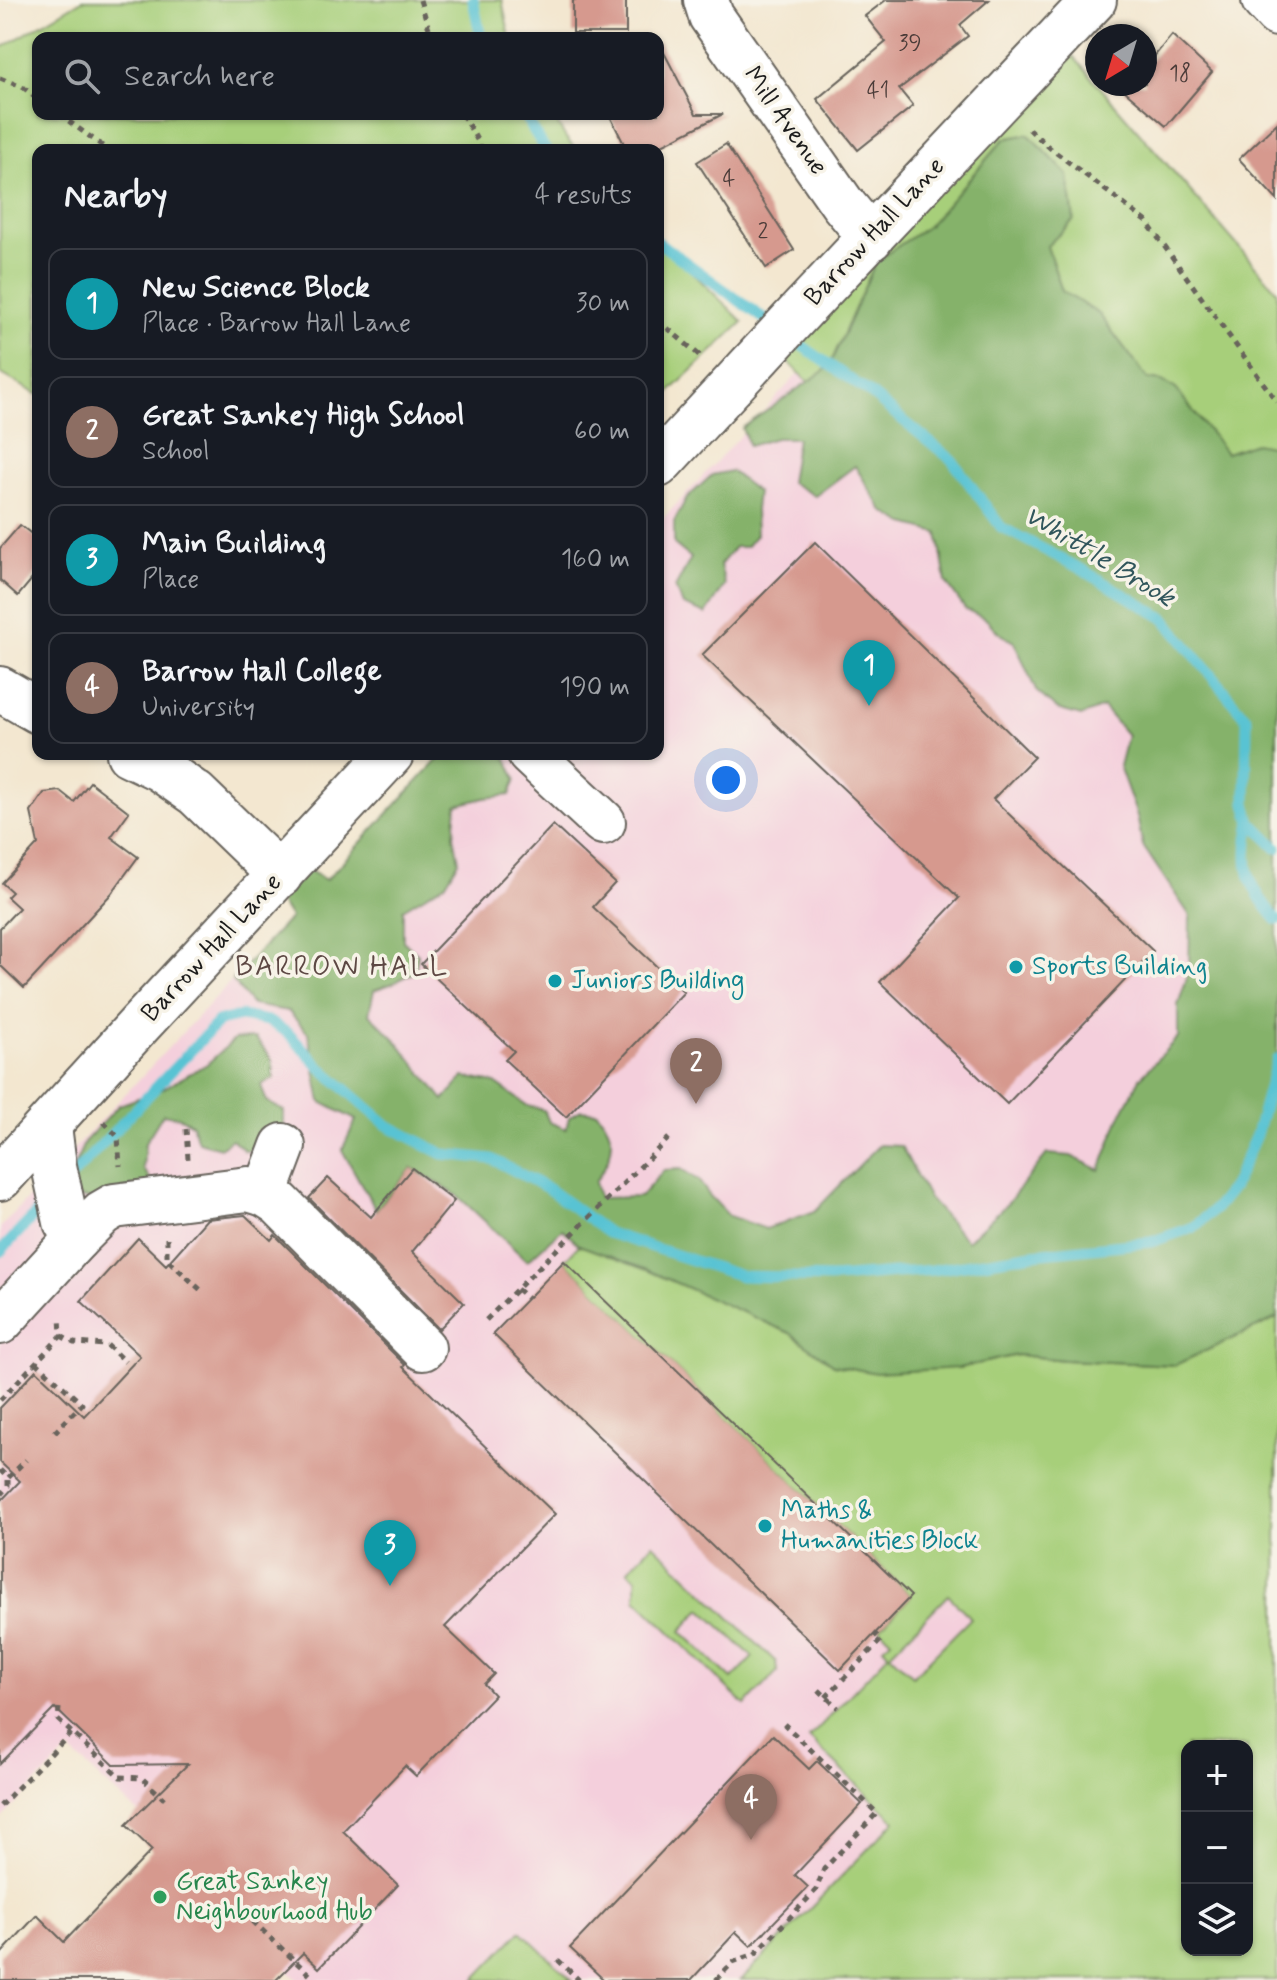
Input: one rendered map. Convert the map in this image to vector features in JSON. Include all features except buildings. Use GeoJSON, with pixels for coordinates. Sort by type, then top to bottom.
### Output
{"type":"FeatureCollection","features":[{"type":"Feature","properties":{"kind":"street","name":"Mill Avenue"},"geometry":{"type":"LineString","coordinates":[[706,0],[711,16],[842,203],[871,238]]}},
{"type":"Feature","properties":{"kind":"street","name":"Barrow Hall Lane"},"geometry":{"type":"LineString","coordinates":[[664,459],[1094,0]]}},
{"type":"Feature","properties":{"kind":"street"},"geometry":{"type":"LineString","coordinates":[[1264,0],[1277,14]]}},
{"type":"Feature","properties":{"kind":"street"},"geometry":{"type":"LineString","coordinates":[[0,689],[32,708]]}},
{"type":"Feature","properties":{"kind":"street"},"geometry":{"type":"LineString","coordinates":[[141,760],[196,794],[280,875]]}},
{"type":"Feature","properties":{"kind":"street","name":"Barrow Hall Lane"},"geometry":{"type":"LineString","coordinates":[[0,1178],[385,760]]}},
{"type":"Feature","properties":{"kind":"street"},"geometry":{"type":"LineString","coordinates":[[536,760],[603,822]]}},
{"type":"Feature","properties":{"kind":"street"},"geometry":{"type":"LineString","coordinates":[[0,1322],[65,1207],[49,1126]]}},
{"type":"Feature","properties":{"kind":"street"},"geometry":{"type":"LineString","coordinates":[[265,1194],[283,1146]]}},
{"type":"Feature","properties":{"kind":"street"},"geometry":{"type":"LineString","coordinates":[[65,1207],[102,1213],[114,1206],[248,1189],[265,1194],[279,1203],[423,1348]]}},
{"type":"Feature","properties":{"kind":"path"},"geometry":{"type":"LineString","coordinates":[[420,0],[430,32]]}},
{"type":"Feature","properties":{"kind":"path"},"geometry":{"type":"LineString","coordinates":[[0,78],[32,94]]}},
{"type":"Feature","properties":{"kind":"path"},"geometry":{"type":"LineString","coordinates":[[998,102],[1050,148],[1146,221],[1277,402]]}},
{"type":"Feature","properties":{"kind":"path"},"geometry":{"type":"LineString","coordinates":[[67,120],[100,144]]}},
{"type":"Feature","properties":{"kind":"path"},"geometry":{"type":"LineString","coordinates":[[466,120],[480,144]]}},
{"type":"Feature","properties":{"kind":"path"},"geometry":{"type":"LineString","coordinates":[[664,325],[699,355],[704,369]]}},
{"type":"Feature","properties":{"kind":"path"},"geometry":{"type":"LineString","coordinates":[[107,1125],[118,1137],[119,1161]]}},
{"type":"Feature","properties":{"kind":"path"},"geometry":{"type":"LineString","coordinates":[[486,1320],[670,1137]]}},
{"type":"Feature","properties":{"kind":"path"},"geometry":{"type":"LineString","coordinates":[[166,1199],[167,1259],[204,1293]]}},
{"type":"Feature","properties":{"kind":"path"},"geometry":{"type":"LineString","coordinates":[[517,1289],[527,1298]]}},
{"type":"Feature","properties":{"kind":"path"},"geometry":{"type":"LineString","coordinates":[[61,1336],[74,1343],[107,1345],[125,1362]]}},
{"type":"Feature","properties":{"kind":"path"},"geometry":{"type":"LineString","coordinates":[[36,1362],[82,1404],[55,1432]]}},
{"type":"Feature","properties":{"kind":"path"},"geometry":{"type":"LineString","coordinates":[[0,1495],[8,1486],[8,1478],[26,1460]]}},
{"type":"Feature","properties":{"kind":"path"},"geometry":{"type":"LineString","coordinates":[[0,1470],[8,1478]]}},
{"type":"Feature","properties":{"kind":"path"},"geometry":{"type":"LineString","coordinates":[[826,1697],[881,1640],[875,1634]]}},
{"type":"Feature","properties":{"kind":"path"},"geometry":{"type":"LineString","coordinates":[[819,1690],[838,1708]]}},
{"type":"Feature","properties":{"kind":"path"},"geometry":{"type":"LineString","coordinates":[[59,1708],[58,1720],[120,1777],[142,1778],[164,1799]]}},
{"type":"Feature","properties":{"kind":"path"},"geometry":{"type":"LineString","coordinates":[[716,1980],[733,1962],[755,1954],[816,1890],[824,1869],[877,1813],[784,1724]]}},
{"type":"Feature","properties":{"kind":"path"},"geometry":{"type":"LineString","coordinates":[[0,1806],[72,1732]]}},
{"type":"Feature","properties":{"kind":"path"},"geometry":{"type":"LineString","coordinates":[[244,1913],[311,1976]]}},
{"type":"Feature","properties":{"kind":"path"},"geometry":{"type":"LineString","coordinates":[[558,1960],[579,1980]]}},
{"type":"Feature","properties":{"kind":"shaded area"},"geometry":{"type":"Polygon","coordinates":[[[799,373],[1185,751],[1277,910],[1277,1980],[572,1980],[521,1931],[474,1980],[298,1980],[160,1846],[145,1843],[126,1825],[138,1813],[69,1750],[0,1820],[0,1228],[437,760],[664,760],[664,518],[799,373]]]}},
{"type":"Feature","properties":{"kind":"green space"},"geometry":{"type":"Polygon","coordinates":[[[82,0],[502,0],[509,32],[32,32],[32,120],[556,120],[571,144],[32,144],[32,392],[0,373],[0,49],[82,0]]]}},
{"type":"Feature","properties":{"kind":"green space"},"geometry":{"type":"Polygon","coordinates":[[[1073,56],[1085,70],[1085,96],[1108,96],[1277,291],[1277,910],[1185,751],[776,350],[1073,56]]]}},
{"type":"Feature","properties":{"kind":"green space"},"geometry":{"type":"Polygon","coordinates":[[[1028,134],[1068,175],[1074,220],[1047,246],[1062,291],[1099,314],[1148,379],[1162,381],[1176,389],[1226,453],[1255,443],[1277,449],[1277,1318],[1175,1365],[1017,1355],[959,1368],[876,1373],[834,1365],[790,1333],[647,1270],[579,1245],[562,1229],[527,1261],[458,1196],[412,1168],[376,1210],[342,1150],[356,1120],[321,1102],[308,1033],[288,1011],[252,1005],[232,980],[290,918],[278,899],[308,870],[326,880],[437,760],[507,760],[516,779],[510,795],[457,805],[454,836],[459,861],[446,883],[403,909],[403,941],[418,954],[415,972],[374,990],[369,1014],[394,1038],[444,1100],[464,1077],[495,1083],[528,1106],[544,1110],[549,1122],[566,1129],[569,1117],[581,1110],[597,1112],[611,1139],[610,1155],[595,1182],[599,1198],[640,1197],[664,1170],[681,1169],[698,1180],[729,1216],[766,1229],[815,1211],[879,1145],[901,1146],[929,1199],[967,1241],[1007,1204],[1047,1154],[1071,1156],[1100,1170],[1119,1119],[1140,1078],[1178,1037],[1178,1005],[1189,971],[1190,916],[1143,846],[1137,816],[1119,766],[1127,735],[1103,707],[1081,716],[1057,709],[1036,691],[1015,643],[986,619],[965,609],[946,582],[938,533],[905,524],[883,511],[855,466],[815,496],[790,482],[797,438],[775,438],[749,446],[742,428],[829,367],[876,261],[928,226],[1004,139],[1028,134]]]}},
{"type":"Feature","properties":{"kind":"green space"},"geometry":{"type":"Polygon","coordinates":[[[664,245],[743,322],[664,397],[664,245]]]}},
{"type":"Feature","properties":{"kind":"green space"},"geometry":{"type":"Polygon","coordinates":[[[731,471],[757,492],[756,535],[746,547],[735,547],[720,565],[725,585],[706,614],[683,605],[675,588],[691,558],[674,544],[674,522],[686,499],[712,475],[731,471]]]}},
{"type":"Feature","properties":{"kind":"green space"},"geometry":{"type":"Polygon","coordinates":[[[255,1038],[272,1059],[274,1078],[261,1085],[266,1101],[284,1111],[284,1134],[268,1149],[245,1151],[232,1139],[220,1148],[198,1142],[192,1124],[163,1114],[145,1143],[143,1169],[152,1181],[100,1200],[74,1197],[73,1168],[85,1141],[119,1105],[160,1090],[207,1064],[235,1039],[255,1038]]]}},
{"type":"Feature","properties":{"kind":"green space"},"geometry":{"type":"Polygon","coordinates":[[[579,1245],[647,1270],[790,1333],[834,1365],[959,1368],[1017,1355],[1175,1365],[1277,1318],[1277,1980],[741,1980],[895,1821],[809,1738],[889,1654],[883,1647],[891,1640],[880,1629],[911,1596],[564,1261],[579,1245]],[[948,1595],[890,1654],[913,1676],[971,1618],[948,1595]]]}},
{"type":"Feature","properties":{"kind":"green space"},"geometry":{"type":"Polygon","coordinates":[[[653,1544],[776,1662],[777,1672],[745,1705],[636,1599],[636,1578],[628,1570],[653,1544]],[[701,1609],[681,1631],[732,1679],[753,1657],[701,1609]]]}},
{"type":"Feature","properties":{"kind":"green space"},"geometry":{"type":"Polygon","coordinates":[[[521,1931],[572,1980],[474,1980],[521,1931]]]}},
{"type":"Feature","properties":{"kind":"waterway","name":"Whittle Brook"},"geometry":{"type":"LineString","coordinates":[[473,0],[480,32]]}},
{"type":"Feature","properties":{"kind":"waterway","name":"Whittle Brook"},"geometry":{"type":"LineString","coordinates":[[527,120],[542,144]]}},
{"type":"Feature","properties":{"kind":"waterway","name":"Whittle Brook"},"geometry":{"type":"LineString","coordinates":[[664,246],[774,326]]}},
{"type":"Feature","properties":{"kind":"waterway","name":"Whittle Brook"},"geometry":{"type":"LineString","coordinates":[[788,336],[867,391],[952,460],[1001,527],[1164,618],[1247,719],[1246,803],[1251,822],[1277,848]]}},
{"type":"Feature","properties":{"kind":"waterway"},"geometry":{"type":"LineString","coordinates":[[1251,822],[1247,851],[1249,875],[1259,897],[1277,920]]}},
{"type":"Feature","properties":{"kind":"waterway"},"geometry":{"type":"LineString","coordinates":[[69,1179],[219,1021],[241,1016],[268,1021],[288,1033],[320,1067],[387,1125],[443,1154],[492,1159],[547,1188],[608,1233],[741,1276],[835,1278],[933,1270],[1033,1254],[1151,1242],[1194,1227],[1216,1208],[1233,1187],[1256,1135],[1277,1059]]}},
{"type":"Feature","properties":{"kind":"waterway"},"geometry":{"type":"LineString","coordinates":[[0,1252],[49,1200]]}},
{"type":"Feature","properties":{"kind":"place","name":"New Science Block"},"geometry":{"type":"Point","coordinates":[869,706]}},
{"type":"Feature","properties":{"kind":"place","name":"Sports Building"},"geometry":{"type":"Point","coordinates":[1016,967]}},
{"type":"Feature","properties":{"kind":"place","name":"Juniors Building"},"geometry":{"type":"Point","coordinates":[555,981]}},
{"type":"Feature","properties":{"kind":"place","name":"Great Sankey High School"},"geometry":{"type":"Point","coordinates":[696,1104]}},
{"type":"Feature","properties":{"kind":"place","name":"Maths & Humanities Block"},"geometry":{"type":"Point","coordinates":[765,1526]}},
{"type":"Feature","properties":{"kind":"place","name":"Main Building"},"geometry":{"type":"Point","coordinates":[390,1586]}},
{"type":"Feature","properties":{"kind":"place","name":"Barrow Hall College"},"geometry":{"type":"Point","coordinates":[751,1840]}},
{"type":"Feature","properties":{"kind":"place","name":"Great Sankey Neighbourhood Hub"},"geometry":{"type":"Point","coordinates":[160,1897]}},
{"type":"Feature","properties":{"kind":"district","name":"BARROW HALL"},"geometry":{"type":"Point","coordinates":[342,967]}}]}
